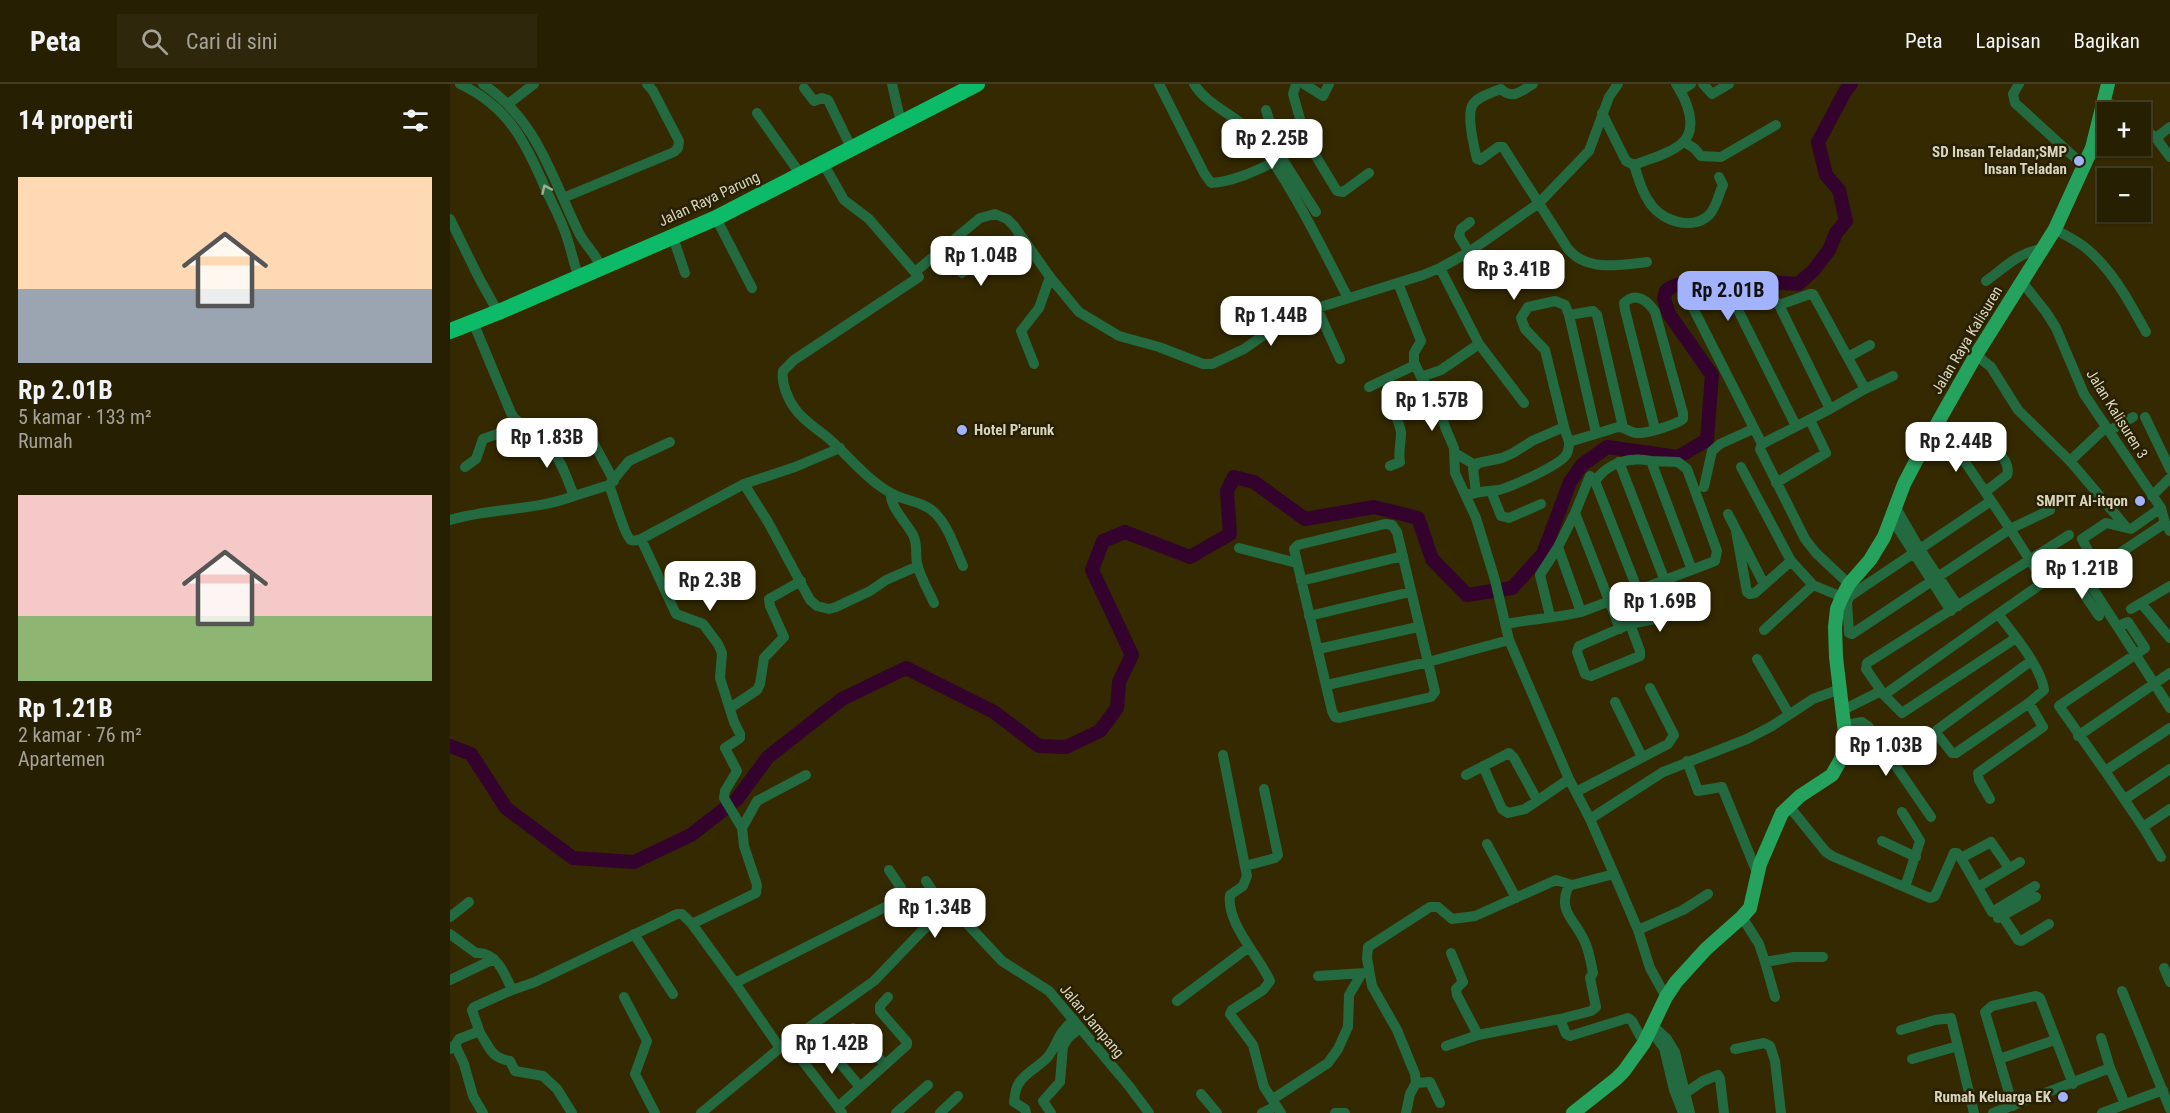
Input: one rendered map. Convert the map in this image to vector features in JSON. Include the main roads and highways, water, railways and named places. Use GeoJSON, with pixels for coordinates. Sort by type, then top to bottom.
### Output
{"type":"FeatureCollection","features":[{"type":"Feature","properties":{"kind":"highway","name":"Jalan Raya Parung"},"geometry":{"type":"LineString","coordinates":[[599,263],[673,237],[716,218],[823,163],[960,84]]}},
{"type":"Feature","properties":{"kind":"highway","name":"Jalan Raya Parung"},"geometry":{"type":"LineString","coordinates":[[450,331],[660,234],[907,113],[976,84]]}},
{"type":"Feature","properties":{"kind":"highway","name":"Jalan Raya Parung"},"geometry":{"type":"LineString","coordinates":[[450,324],[577,273]]}},
{"type":"Feature","properties":{"kind":"main road","name":"Jalan Raya Kalisuren"},"geometry":{"type":"LineString","coordinates":[[1573,1113],[1616,1079],[1649,1034],[1666,997],[1676,982],[1706,949],[1750,908],[1764,853],[1782,813],[1788,805],[1832,775],[1841,759],[1845,745],[1845,725],[1835,627],[1838,609],[1846,590],[1870,560],[1927,441],[1976,355],[2055,229],[2092,148],[2108,84]]}},
{"type":"Feature","properties":{"kind":"waterway"},"geometry":{"type":"LineString","coordinates":[[450,746],[471,754],[506,808],[573,858],[634,862],[691,835],[737,799],[768,757],[842,699],[906,668],[994,712],[1039,746],[1066,747],[1100,731],[1117,708],[1119,682],[1132,655],[1092,570],[1103,541],[1125,532],[1190,557],[1230,534],[1227,491],[1234,477],[1254,482],[1305,519],[1374,507],[1418,518],[1432,559],[1467,595],[1512,588],[1543,554],[1570,482],[1582,465],[1607,447],[1678,457],[1707,440],[1712,375],[1669,314],[1664,299],[1666,291],[1675,285],[1708,280],[1798,284],[1813,271],[1846,221],[1839,190],[1826,175],[1818,142],[1851,84]]}},
{"type":"Feature","properties":{"kind":"place","name":"SD Insan Teladan;SMP Insan Teladan"},"geometry":{"type":"Point","coordinates":[2079,161]}},
{"type":"Feature","properties":{"kind":"place","name":"Hotel P'arunk"},"geometry":{"type":"Point","coordinates":[962,430]}},
{"type":"Feature","properties":{"kind":"place","name":"SMPIT Al-itqon"},"geometry":{"type":"Point","coordinates":[2140,501]}},
{"type":"Feature","properties":{"kind":"place","name":"Rumah Keluarga EK"},"geometry":{"type":"Point","coordinates":[2063,1097]}}]}
